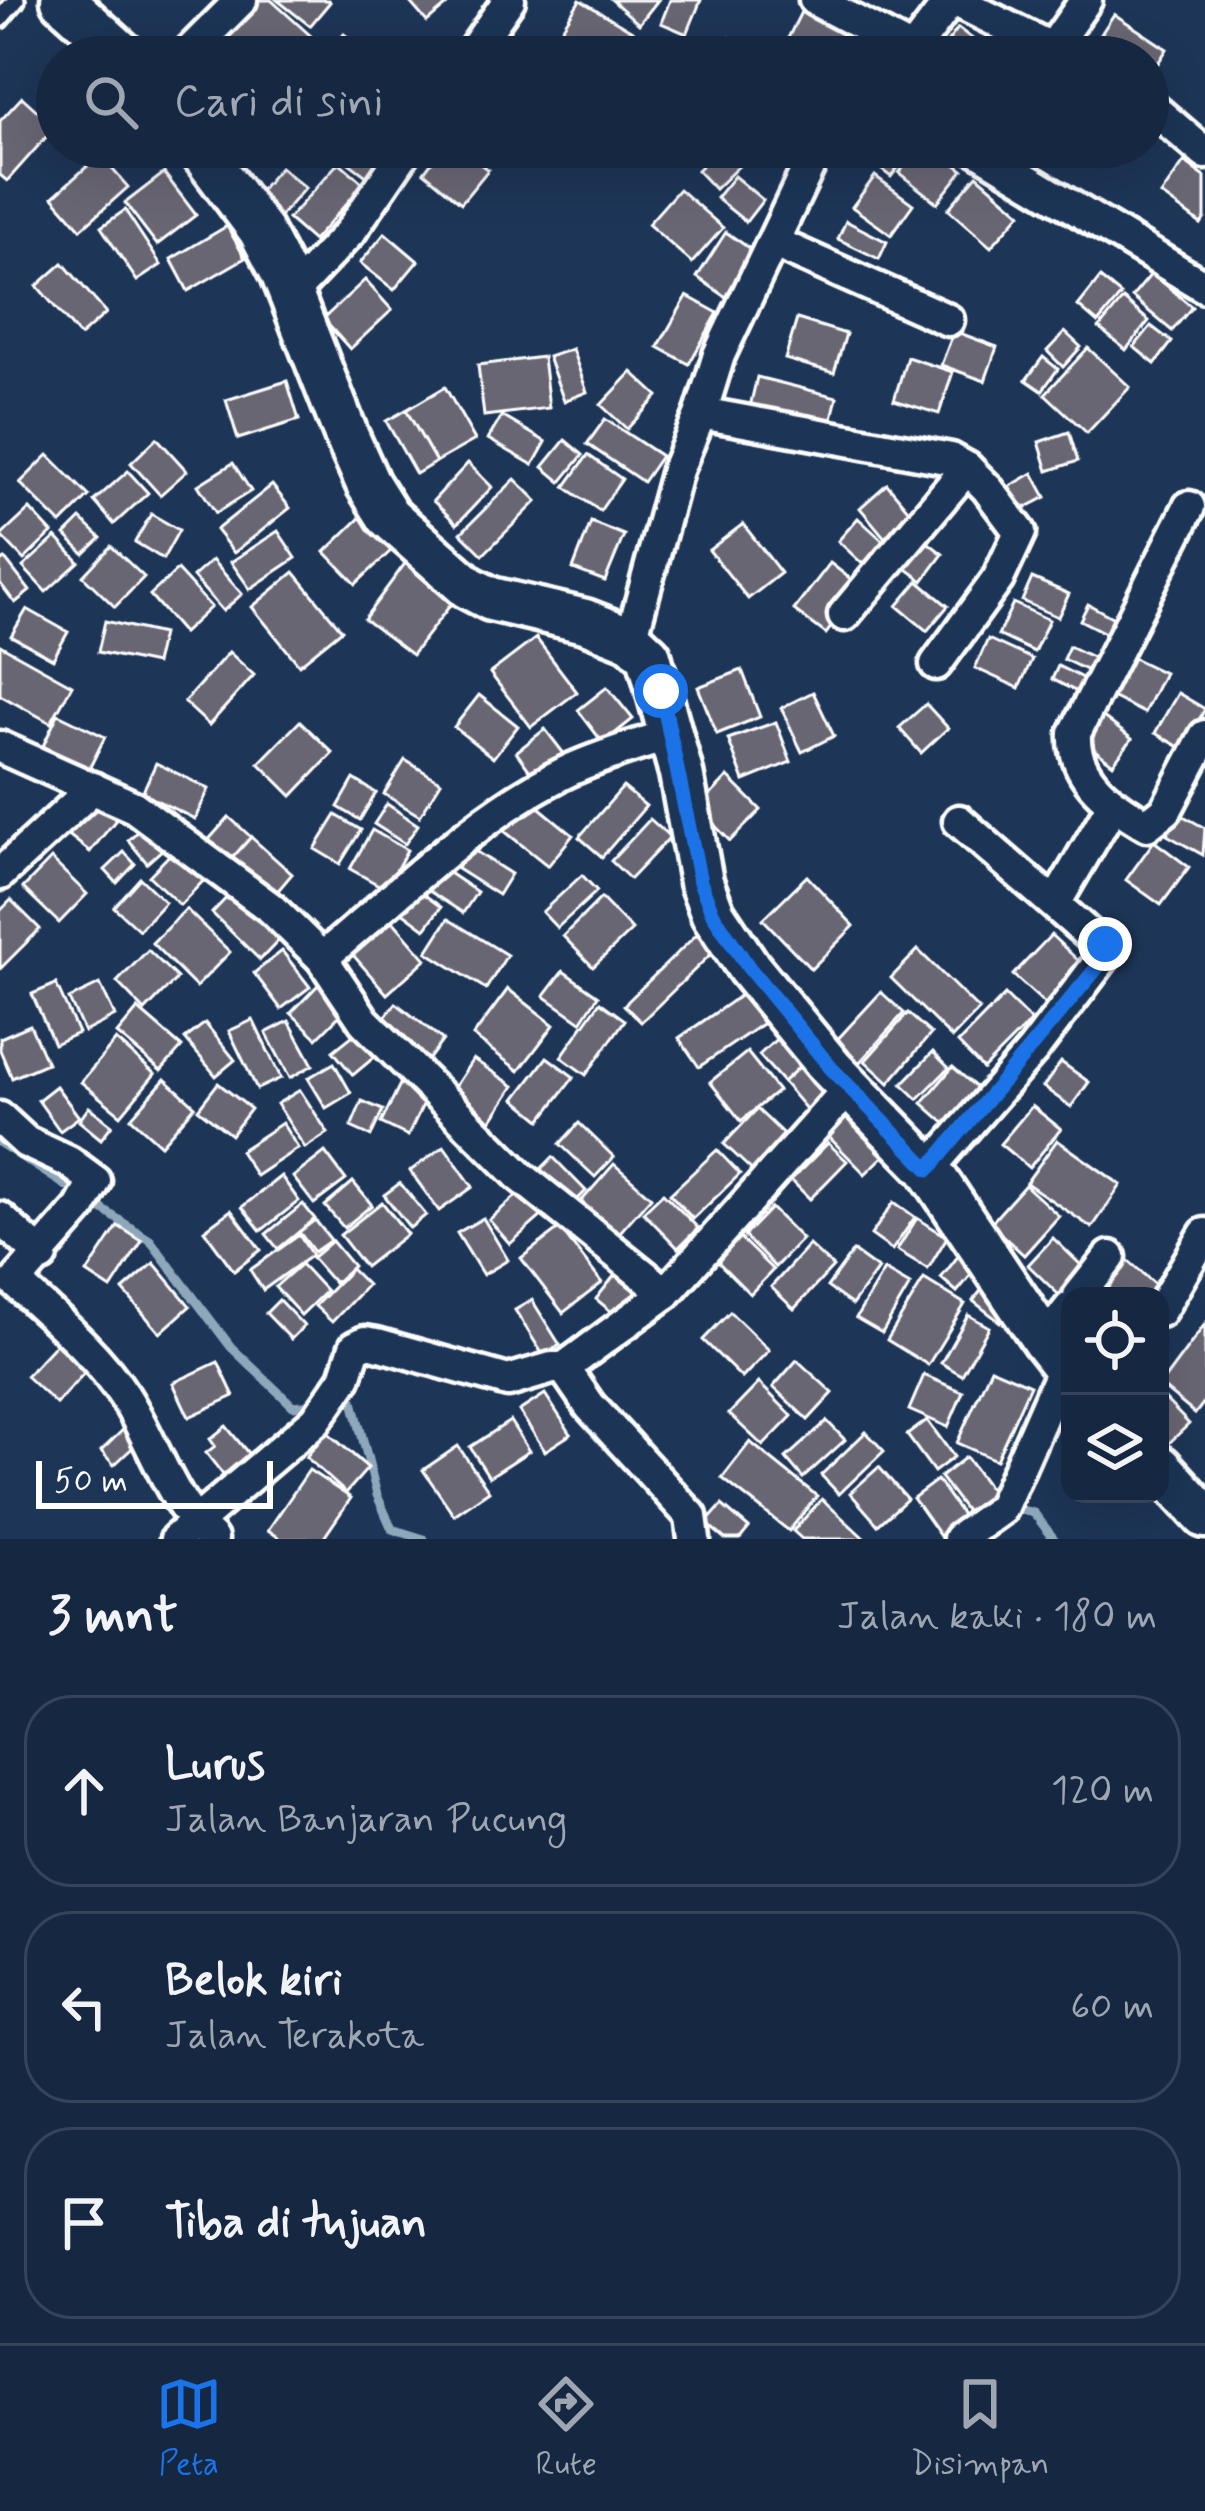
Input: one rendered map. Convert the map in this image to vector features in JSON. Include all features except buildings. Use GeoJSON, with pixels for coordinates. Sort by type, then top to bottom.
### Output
{"type":"FeatureCollection","features":[{"type":"Feature","properties":{"kind":"street"},"geometry":{"type":"LineString","coordinates":[[63,0],[103,36]]}},
{"type":"Feature","properties":{"kind":"street"},"geometry":{"type":"LineString","coordinates":[[205,36],[241,0]]}},
{"type":"Feature","properties":{"kind":"street"},"geometry":{"type":"LineString","coordinates":[[484,36],[509,0]]}},
{"type":"Feature","properties":{"kind":"street"},"geometry":{"type":"LineString","coordinates":[[815,0],[878,36]]}},
{"type":"Feature","properties":{"kind":"street"},"geometry":{"type":"LineString","coordinates":[[924,36],[953,0],[1020,36]]}},
{"type":"Feature","properties":{"kind":"street"},"geometry":{"type":"LineString","coordinates":[[1066,36],[1086,0]]}},
{"type":"Feature","properties":{"kind":"street"},"geometry":{"type":"LineString","coordinates":[[1169,122],[1205,153]]}},
{"type":"Feature","properties":{"kind":"street"},"geometry":{"type":"LineString","coordinates":[[214,168],[260,230],[292,292],[368,484],[388,516],[468,587],[491,599],[585,622],[631,639],[649,656],[671,734],[700,882],[713,914],[749,968],[849,1088],[929,1169],[1061,1347]]}},
{"type":"Feature","properties":{"kind":"street"},"geometry":{"type":"LineString","coordinates":[[292,292],[350,232],[393,168]]}},
{"type":"Feature","properties":{"kind":"street"},"geometry":{"type":"LineString","coordinates":[[631,639],[677,470],[719,355],[809,168]]}},
{"type":"Feature","properties":{"kind":"street"},"geometry":{"type":"LineString","coordinates":[[1008,168],[1205,287]]}},
{"type":"Feature","properties":{"kind":"street"},"geometry":{"type":"LineString","coordinates":[[775,243],[948,320]]}},
{"type":"Feature","properties":{"kind":"street"},"geometry":{"type":"LineString","coordinates":[[701,413],[938,454],[967,468],[1020,532],[998,579],[936,664]]}},
{"type":"Feature","properties":{"kind":"street"},"geometry":{"type":"LineString","coordinates":[[844,615],[967,468]]}},
{"type":"Feature","properties":{"kind":"street"},"geometry":{"type":"LineString","coordinates":[[1189,507],[1075,734],[1073,753],[1112,806],[1147,825],[1166,810],[1205,736]]}},
{"type":"Feature","properties":{"kind":"street"},"geometry":{"type":"LineString","coordinates":[[322,958],[494,816],[532,791],[567,771],[671,734]]}},
{"type":"Feature","properties":{"kind":"street"},"geometry":{"type":"LineString","coordinates":[[0,747],[134,807],[272,909],[322,958],[364,1021],[520,1176],[666,1293]]}},
{"type":"Feature","properties":{"kind":"street"},"geometry":{"type":"LineString","coordinates":[[0,874],[93,788]]}},
{"type":"Feature","properties":{"kind":"street"},"geometry":{"type":"LineString","coordinates":[[1056,902],[1112,806]]}},
{"type":"Feature","properties":{"kind":"street"},"geometry":{"type":"LineString","coordinates":[[929,1169],[1106,957],[1105,944],[959,821]]}},
{"type":"Feature","properties":{"kind":"street"},"geometry":{"type":"LineString","coordinates":[[0,1118],[26,1142],[70,1162],[87,1196],[42,1256],[8,1290],[98,1359],[132,1408],[194,1534],[316,1420],[345,1378],[360,1344],[377,1344],[508,1381],[552,1367],[564,1368],[666,1293],[849,1088]]}},
{"type":"Feature","properties":{"kind":"street"},"geometry":{"type":"LineString","coordinates":[[0,1218],[42,1256]]}},
{"type":"Feature","properties":{"kind":"street"},"geometry":{"type":"LineString","coordinates":[[1169,1296],[1205,1234]]}},
{"type":"Feature","properties":{"kind":"street"},"geometry":{"type":"LineString","coordinates":[[1086,1287],[1110,1257]]}},
{"type":"Feature","properties":{"kind":"street"},"geometry":{"type":"LineString","coordinates":[[959,1539],[1000,1509],[1061,1351]]}},
{"type":"Feature","properties":{"kind":"street"},"geometry":{"type":"LineString","coordinates":[[564,1368],[590,1406],[691,1516],[694,1539]]}},
{"type":"Feature","properties":{"kind":"street"},"geometry":{"type":"LineString","coordinates":[[1169,1477],[1205,1516]]}},
{"type":"Feature","properties":{"kind":"lane"},"geometry":{"type":"LineString","coordinates":[[0,19],[16,0]]}},
{"type":"Feature","properties":{"kind":"waterway"},"geometry":{"type":"LineString","coordinates":[[0,1143],[150,1240],[231,1347],[293,1406],[313,1404]]}},
{"type":"Feature","properties":{"kind":"waterway"},"geometry":{"type":"LineString","coordinates":[[340,1402],[353,1401],[377,1495],[392,1529],[424,1539]]}},
{"type":"Feature","properties":{"kind":"waterway"},"geometry":{"type":"LineString","coordinates":[[1007,1514],[1014,1508],[1034,1513],[1054,1539]]}},
{"type":"Feature","properties":{"kind":"route"},"geometry":{"type":"LineString","coordinates":[[661,691],[700,882],[713,914],[749,968],[831,1068],[929,1169],[1106,957],[1105,944]]}}]}
